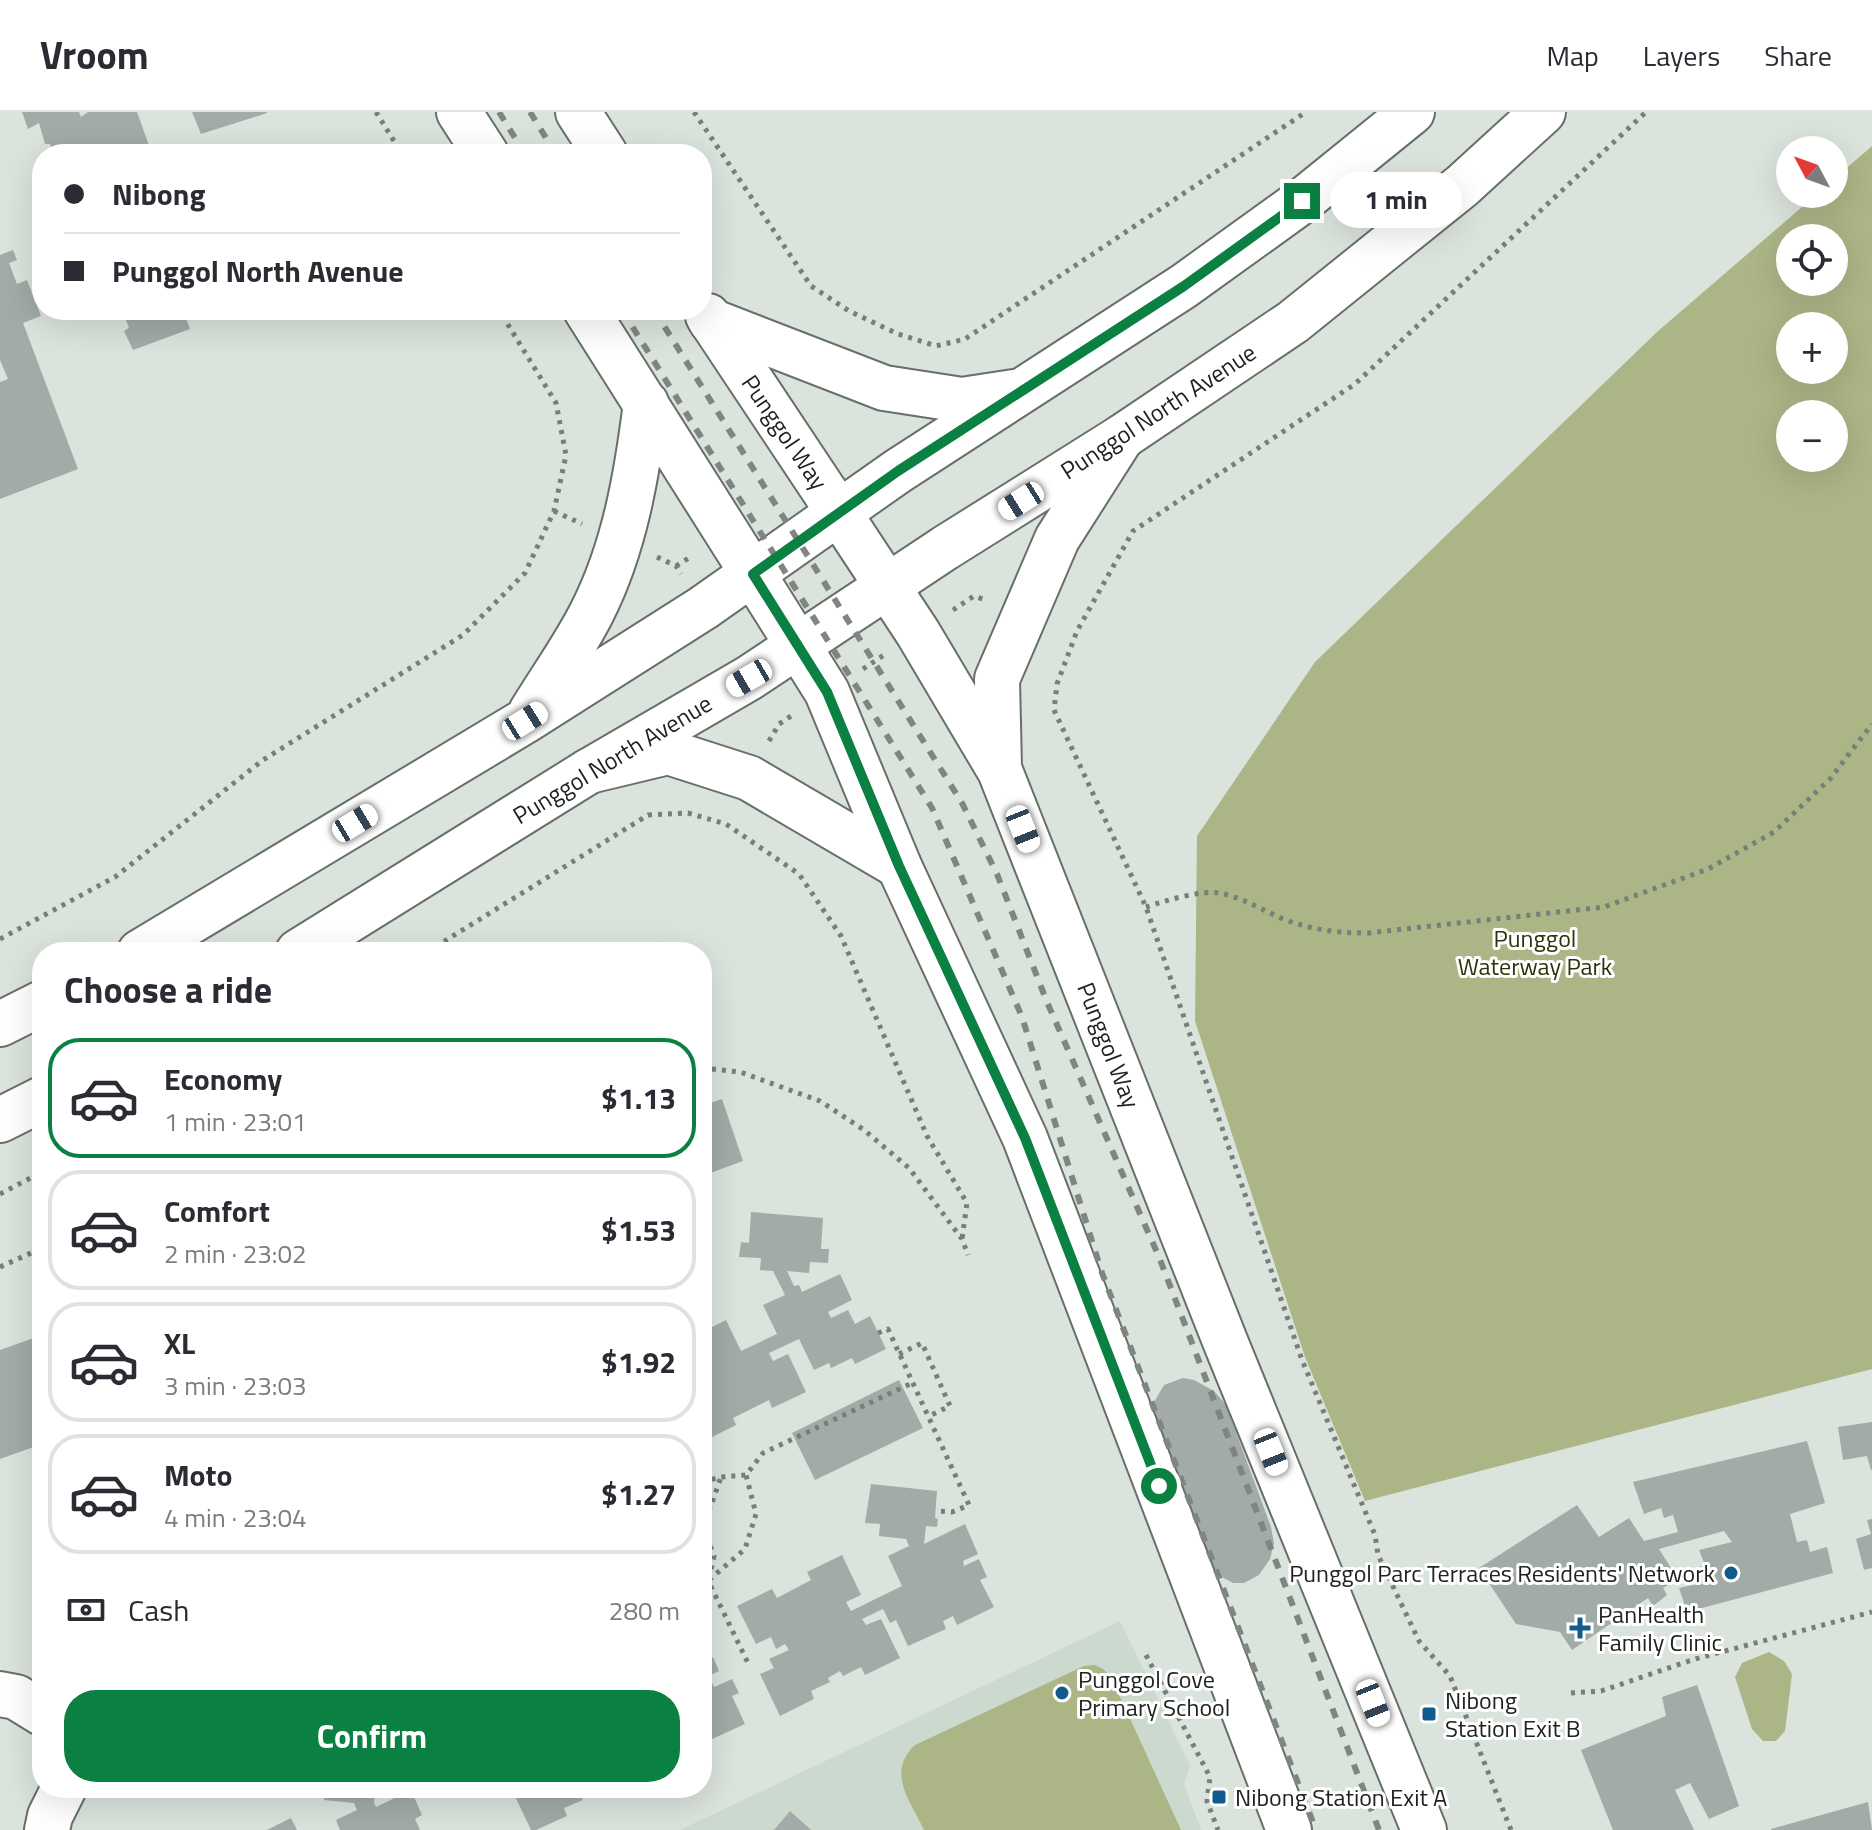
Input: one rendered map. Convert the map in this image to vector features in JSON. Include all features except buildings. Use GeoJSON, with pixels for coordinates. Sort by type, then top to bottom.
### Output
{"type":"FeatureCollection","features":[{"type":"Feature","properties":{"kind":"main road"},"geometry":{"type":"LineString","coordinates":[[459,112],[480,144]]}},
{"type":"Feature","properties":{"kind":"main road"},"geometry":{"type":"LineString","coordinates":[[578,112],[599,144]]}},
{"type":"Feature","properties":{"kind":"main road"},"geometry":{"type":"LineString","coordinates":[[157,942],[525,721],[690,616],[898,471],[1184,286],[1302,201],[1412,112]]}},
{"type":"Feature","properties":{"kind":"main road","name":"Punggol North Avenue"},"geometry":{"type":"LineString","coordinates":[[314,942],[589,771],[749,678],[1122,437],[1293,322],[1462,186],[1543,112]]}},
{"type":"Feature","properties":{"kind":"main road"},"geometry":{"type":"LineString","coordinates":[[712,316],[884,388],[962,400],[1023,391]]}},
{"type":"Feature","properties":{"kind":"main road"},"geometry":{"type":"LineString","coordinates":[[592,320],[827,692],[899,866],[1025,1138],[1289,1830]]}},
{"type":"Feature","properties":{"kind":"main road","name":"Punggol Way"},"geometry":{"type":"LineString","coordinates":[[710,320],[918,633],[1000,771],[1225,1341],[1424,1830]]}},
{"type":"Feature","properties":{"kind":"main road"},"geometry":{"type":"LineString","coordinates":[[525,721],[592,611],[620,541],[638,466],[646,403]]}},
{"type":"Feature","properties":{"kind":"main road"},"geometry":{"type":"LineString","coordinates":[[1000,771],[997,679],[1057,539],[1122,437]]}},
{"type":"Feature","properties":{"kind":"main road"},"geometry":{"type":"LineString","coordinates":[[589,771],[668,752],[749,778],[899,866]]}},
{"type":"Feature","properties":{"kind":"main road"},"geometry":{"type":"LineString","coordinates":[[0,1024],[32,1008]]}},
{"type":"Feature","properties":{"kind":"main road"},"geometry":{"type":"LineString","coordinates":[[0,1120],[32,1104]]}},
{"type":"Feature","properties":{"kind":"main road"},"geometry":{"type":"LineString","coordinates":[[0,1694],[16,1697],[32,1707]]}},
{"type":"Feature","properties":{"kind":"main road"},"geometry":{"type":"LineString","coordinates":[[47,1830],[59,1798]]}},
{"type":"Feature","properties":{"kind":"path"},"geometry":{"type":"LineString","coordinates":[[376,112],[396,144]]}},
{"type":"Feature","properties":{"kind":"path"},"geometry":{"type":"LineString","coordinates":[[694,112],[811,286],[849,311],[898,334],[936,346],[965,339],[1306,112]]}},
{"type":"Feature","properties":{"kind":"path"},"geometry":{"type":"LineString","coordinates":[[1511,1830],[1450,1676],[1419,1641],[1378,1555],[1375,1535],[1302,1360],[1146,907],[1054,710],[1057,684],[1077,631],[1133,531],[1355,384],[1646,112]]}},
{"type":"Feature","properties":{"kind":"path"},"geometry":{"type":"LineString","coordinates":[[0,939],[115,877],[263,760],[463,635],[525,573],[554,511],[566,455],[556,403],[505,320]]}},
{"type":"Feature","properties":{"kind":"path"},"geometry":{"type":"LineString","coordinates":[[1146,907],[1217,892],[1252,903],[1283,919],[1331,933],[1368,933],[1604,907],[1708,869],[1774,832],[1830,779],[1872,724]]}},
{"type":"Feature","properties":{"kind":"path"},"geometry":{"type":"LineString","coordinates":[[443,942],[648,815],[688,813],[726,824],[799,874],[841,936],[927,1136],[967,1203],[962,1239]]}},
{"type":"Feature","properties":{"kind":"path"},"geometry":{"type":"LineString","coordinates":[[712,1069],[740,1072],[820,1101],[864,1130],[909,1168],[962,1239],[968,1255]]}},
{"type":"Feature","properties":{"kind":"path"},"geometry":{"type":"LineString","coordinates":[[0,1194],[32,1177]]}},
{"type":"Feature","properties":{"kind":"path"},"geometry":{"type":"LineString","coordinates":[[0,1267],[32,1253]]}},
{"type":"Feature","properties":{"kind":"path"},"geometry":{"type":"LineString","coordinates":[[878,1333],[888,1329],[969,1505],[952,1512],[935,1511]]}},
{"type":"Feature","properties":{"kind":"path"},"geometry":{"type":"LineString","coordinates":[[899,1354],[922,1343],[950,1406],[929,1416]]}},
{"type":"Feature","properties":{"kind":"path"},"geometry":{"type":"LineString","coordinates":[[712,1479],[746,1475],[763,1453],[912,1383]]}},
{"type":"Feature","properties":{"kind":"path"},"geometry":{"type":"LineString","coordinates":[[712,1577],[745,1549],[756,1514],[746,1475]]}},
{"type":"Feature","properties":{"kind":"path"},"geometry":{"type":"LineString","coordinates":[[712,1502],[721,1477]]}},
{"type":"Feature","properties":{"kind":"path"},"geometry":{"type":"LineString","coordinates":[[712,1586],[749,1665]]}},
{"type":"Feature","properties":{"kind":"path"},"geometry":{"type":"LineString","coordinates":[[1571,1693],[1601,1691],[1695,1659],[1872,1612]]}},
{"type":"Feature","properties":{"kind":"path"},"geometry":{"type":"LineString","coordinates":[[1146,1655],[1210,1777],[1207,1801],[1218,1830]]}},
{"type":"Feature","properties":{"kind":"shaded area","name":"Punggol Cove Primary School"},"geometry":{"type":"Polygon","coordinates":[[[1120,1621],[1190,1765],[1184,1784],[1201,1830],[680,1830],[1120,1621]]]}},
{"type":"Feature","properties":{"kind":"green space","name":"Punggol Waterway Park"},"geometry":{"type":"Polygon","coordinates":[[[1872,146],[1872,1369],[1365,1501],[1305,1357],[1195,1021],[1197,836],[1315,662],[1657,332],[1776,229],[1776,296],[1848,296],[1848,224],[1782,224],[1801,208],[1848,208],[1848,167],[1872,146]]]}},
{"type":"Feature","properties":{"kind":"green space"},"geometry":{"type":"Polygon","coordinates":[[[1769,1652],[1784,1661],[1792,1674],[1785,1731],[1776,1741],[1763,1741],[1752,1729],[1735,1677],[1742,1663],[1769,1652]]]}},
{"type":"Feature","properties":{"kind":"green space"},"geometry":{"type":"Polygon","coordinates":[[[1095,1665],[1111,1677],[1181,1830],[924,1830],[907,1797],[901,1776],[906,1755],[915,1745],[1084,1666],[1095,1665]]]}},
{"type":"Feature","properties":{"kind":"railway"},"geometry":{"type":"LineString","coordinates":[[499,112],[519,144]]}},
{"type":"Feature","properties":{"kind":"railway"},"geometry":{"type":"LineString","coordinates":[[530,112],[550,144]]}},
{"type":"Feature","properties":{"kind":"railway"},"geometry":{"type":"LineString","coordinates":[[628,320],[932,808],[1022,1017],[1102,1273],[1316,1830]]}},
{"type":"Feature","properties":{"kind":"railway"},"geometry":{"type":"LineString","coordinates":[[660,320],[962,803],[997,874],[1047,1002],[1159,1257],[1379,1830]]}},
{"type":"Feature","properties":{"kind":"place","name":"Punggol Parc Terraces Residents' Network"},"geometry":{"type":"Point","coordinates":[1731,1573]}},
{"type":"Feature","properties":{"kind":"place","name":"PanHealth Family Clinic"},"geometry":{"type":"Point","coordinates":[1580,1628]}},
{"type":"Feature","properties":{"kind":"place","name":"Punggol Cove Primary School"},"geometry":{"type":"Point","coordinates":[1062,1693]}},
{"type":"Feature","properties":{"kind":"place","name":"Nibong Station Exit B"},"geometry":{"type":"Point","coordinates":[1429,1714]}},
{"type":"Feature","properties":{"kind":"place","name":"Nibong Station Exit A"},"geometry":{"type":"Point","coordinates":[1219,1797]}},
{"type":"Feature","properties":{"kind":"route"},"geometry":{"type":"LineString","coordinates":[[1159,1486],[1025,1138],[899,866],[827,692],[753,574],[898,471],[1184,286],[1302,201]]}}]}
